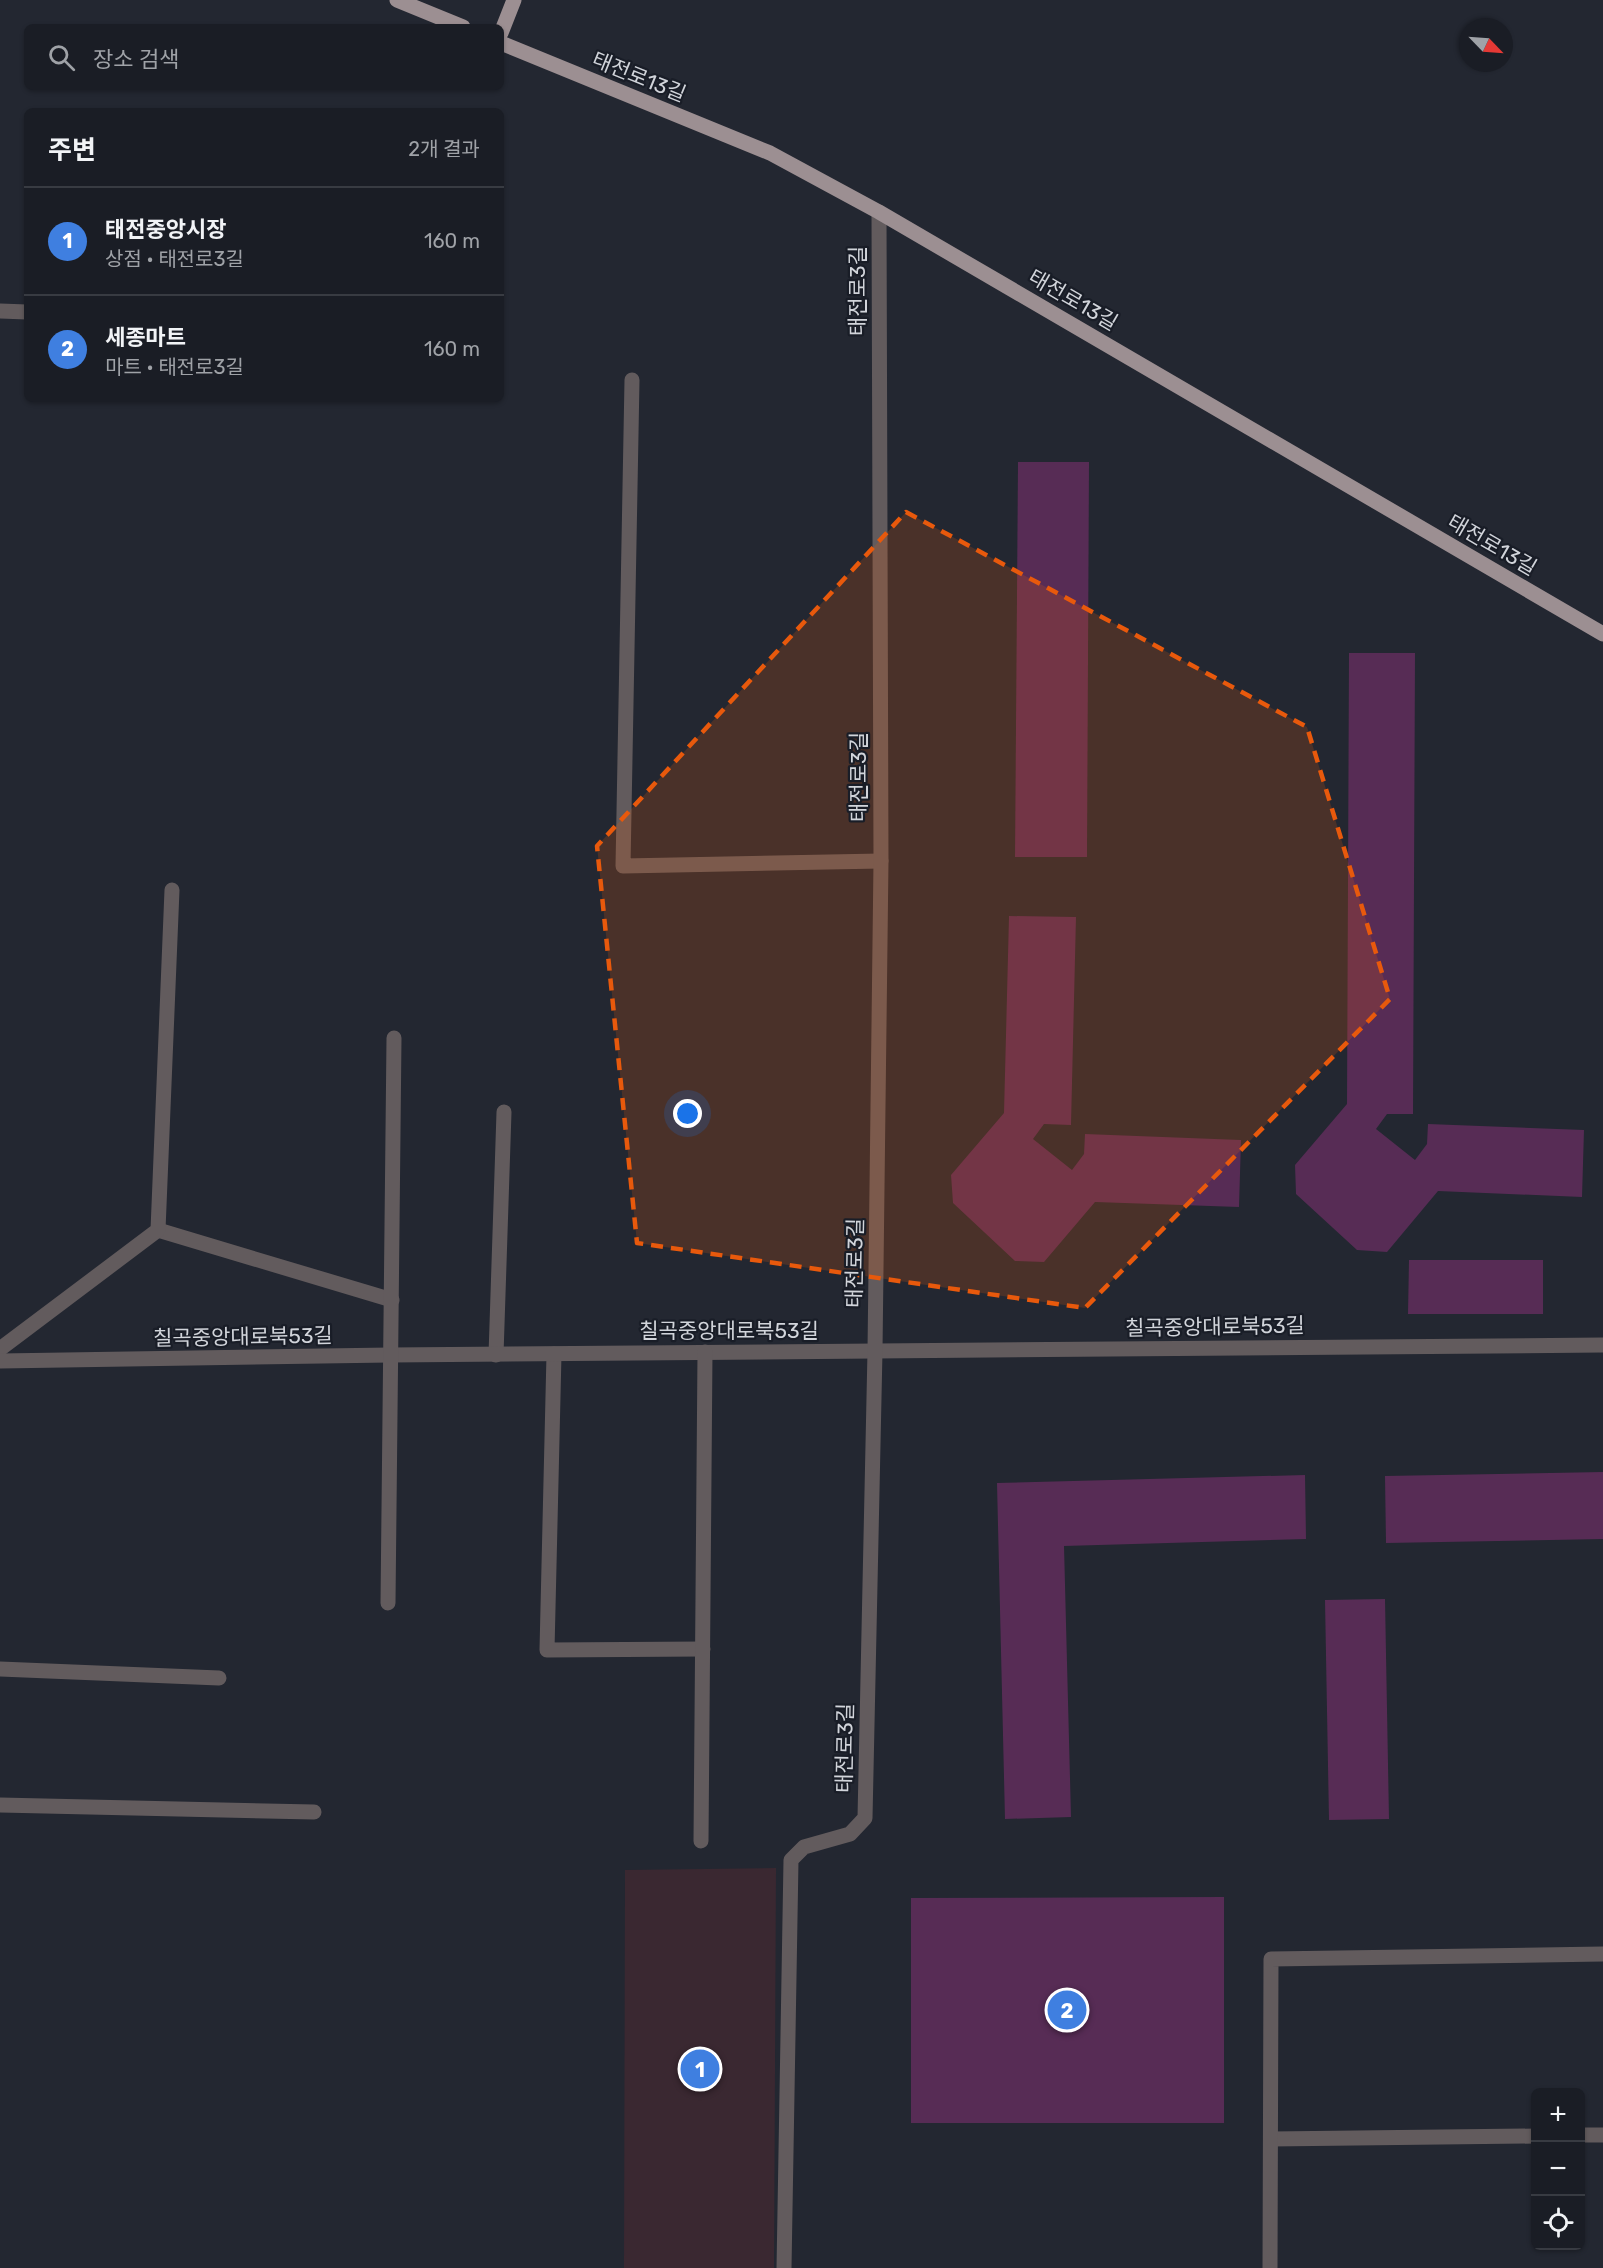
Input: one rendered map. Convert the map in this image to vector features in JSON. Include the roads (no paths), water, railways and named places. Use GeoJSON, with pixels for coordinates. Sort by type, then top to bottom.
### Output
{"type":"FeatureCollection","features":[{"type":"Feature","properties":{"kind":"main road"},"geometry":{"type":"LineString","coordinates":[[397,0],[456,24]]}},
{"type":"Feature","properties":{"kind":"main road"},"geometry":{"type":"LineString","coordinates":[[504,31],[514,0]]}},
{"type":"Feature","properties":{"kind":"main road","name":"태전로13길"},"geometry":{"type":"LineString","coordinates":[[504,44],[770,153],[879,212],[1603,634]]}},
{"type":"Feature","properties":{"kind":"street","name":"태전로3길"},"geometry":{"type":"LineString","coordinates":[[784,2268],[791,1860],[804,1847],[850,1834],[865,1818],[875,1351],[881,861],[879,212]]}},
{"type":"Feature","properties":{"kind":"street"},"geometry":{"type":"LineString","coordinates":[[0,311],[24,312]]}},
{"type":"Feature","properties":{"kind":"street"},"geometry":{"type":"LineString","coordinates":[[632,380],[623,866],[881,861]]}},
{"type":"Feature","properties":{"kind":"street"},"geometry":{"type":"LineString","coordinates":[[158,1230],[172,890]]}},
{"type":"Feature","properties":{"kind":"street"},"geometry":{"type":"LineString","coordinates":[[388,1603],[394,1038]]}},
{"type":"Feature","properties":{"kind":"street"},"geometry":{"type":"LineString","coordinates":[[496,1354],[504,1112]]}},
{"type":"Feature","properties":{"kind":"street"},"geometry":{"type":"LineString","coordinates":[[158,1230],[392,1300]]}},
{"type":"Feature","properties":{"kind":"street"},"geometry":{"type":"LineString","coordinates":[[0,1349],[158,1230]]}},
{"type":"Feature","properties":{"kind":"street","name":"칠곡중앙대로북53길"},"geometry":{"type":"LineString","coordinates":[[0,1361],[390,1355],[1603,1345]]}},
{"type":"Feature","properties":{"kind":"street"},"geometry":{"type":"LineString","coordinates":[[701,1841],[705,1352]]}},
{"type":"Feature","properties":{"kind":"street"},"geometry":{"type":"LineString","coordinates":[[554,1354],[547,1650],[703,1649]]}},
{"type":"Feature","properties":{"kind":"street"},"geometry":{"type":"LineString","coordinates":[[0,1669],[219,1678]]}},
{"type":"Feature","properties":{"kind":"street"},"geometry":{"type":"LineString","coordinates":[[0,1805],[314,1812]]}},
{"type":"Feature","properties":{"kind":"street"},"geometry":{"type":"LineString","coordinates":[[1270,2268],[1271,1959],[1603,1954]]}},
{"type":"Feature","properties":{"kind":"street"},"geometry":{"type":"LineString","coordinates":[[1585,2135],[1603,2135]]}},
{"type":"Feature","properties":{"kind":"street"},"geometry":{"type":"LineString","coordinates":[[1270,2139],[1531,2136]]}},
{"type":"Feature","properties":{"kind":"place","name":"세종마트"},"geometry":{"type":"Point","coordinates":[1067,2010]}},
{"type":"Feature","properties":{"kind":"place","name":"태전중앙시장"},"geometry":{"type":"Point","coordinates":[700,2069]}}]}
